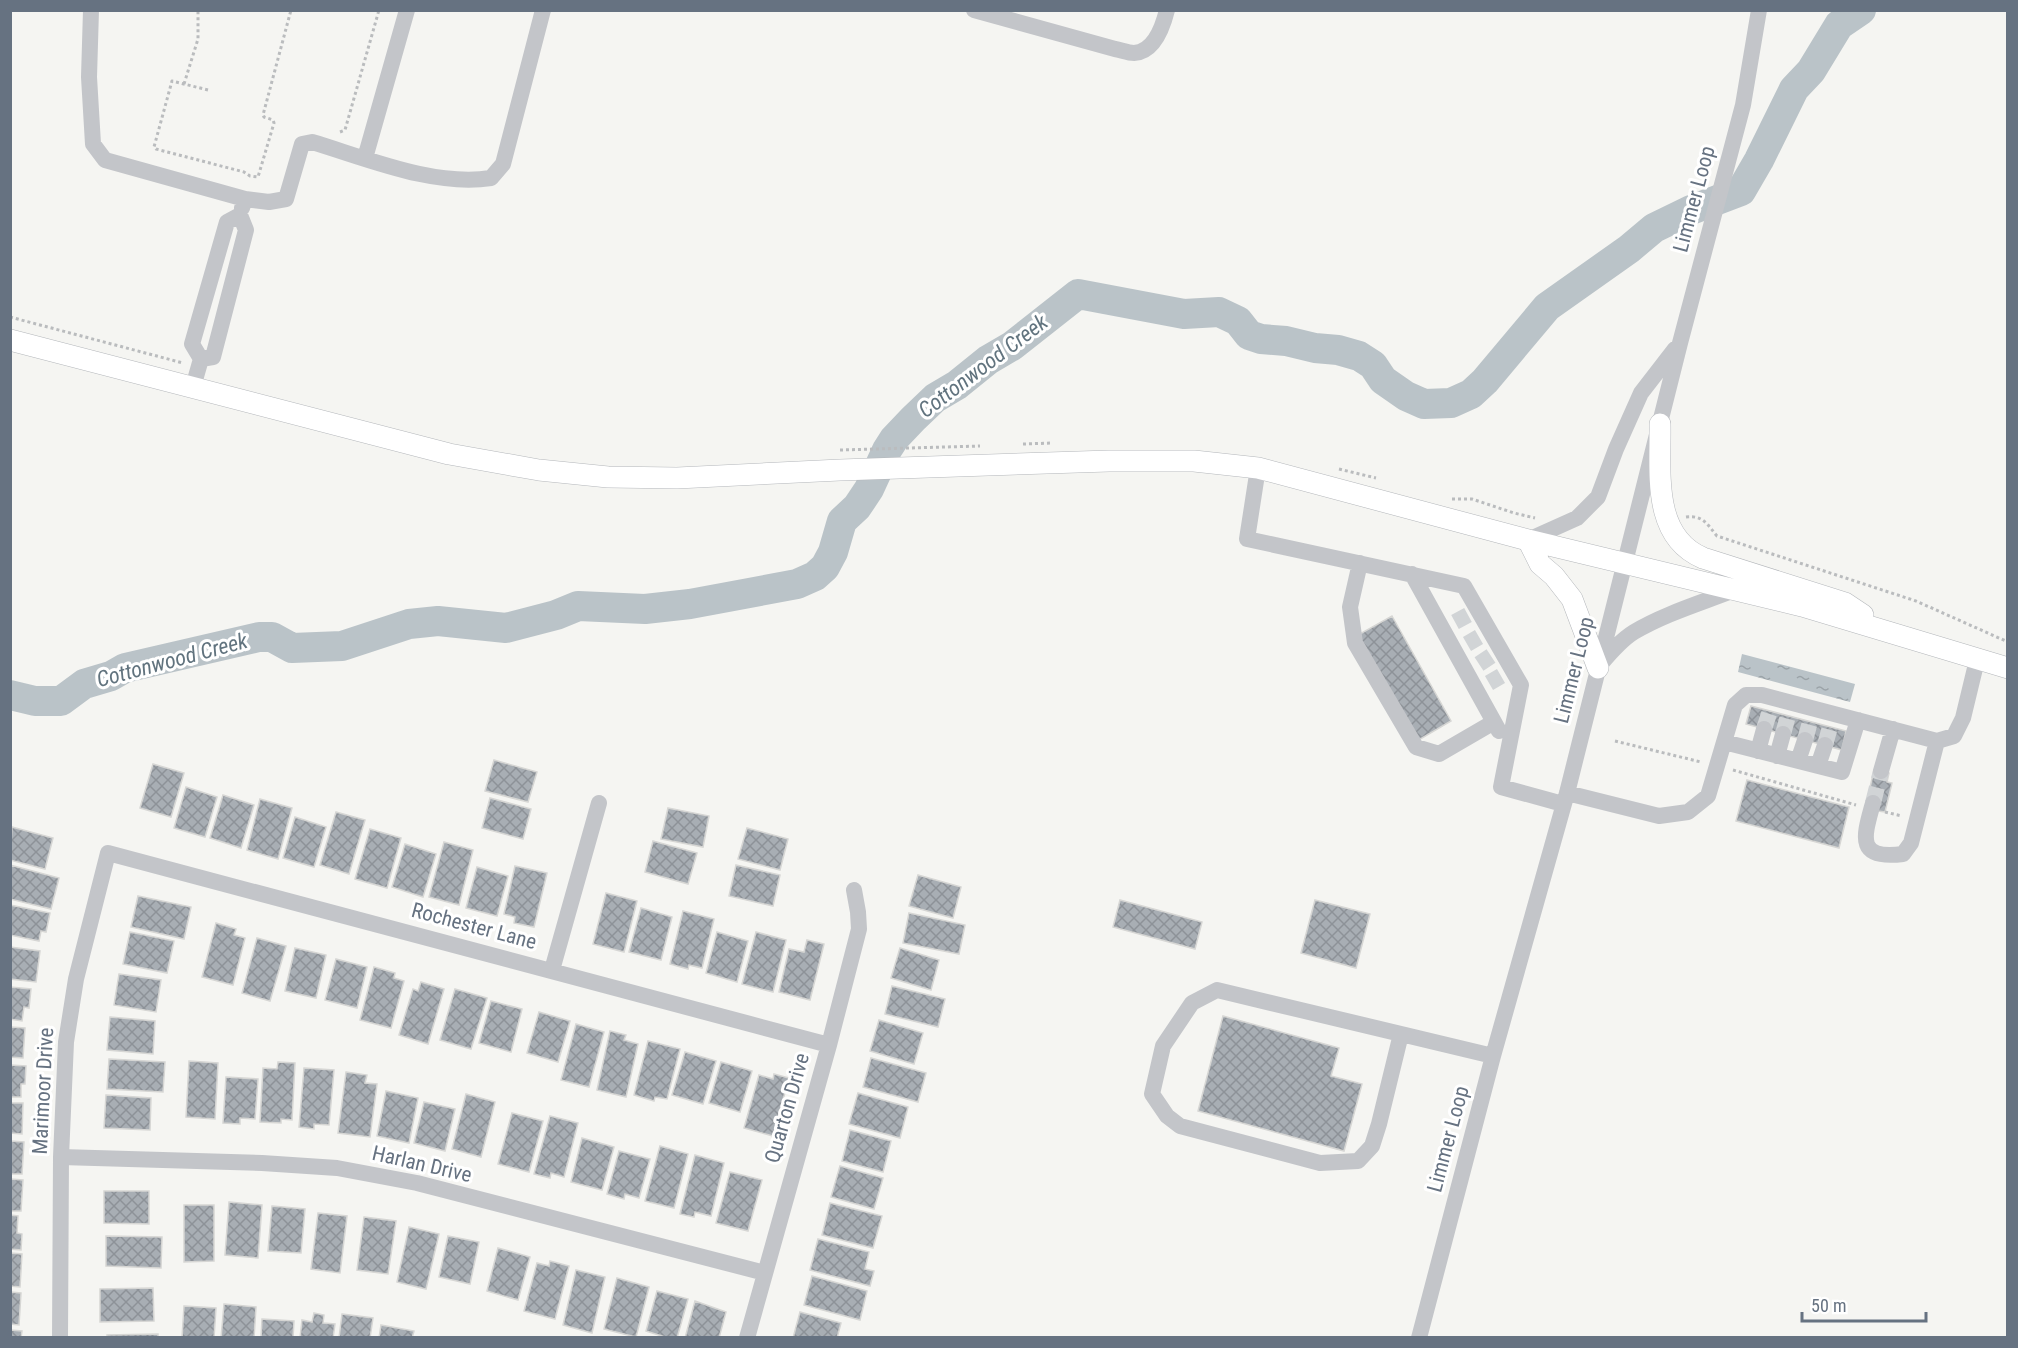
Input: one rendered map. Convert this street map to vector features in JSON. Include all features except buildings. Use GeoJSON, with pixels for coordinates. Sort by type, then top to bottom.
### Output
{"type":"FeatureCollection","features":[{"type":"Feature","properties":{"kind":"main road"},"geometry":{"type":"LineString","coordinates":[[10,340],[197,371],[449,454],[539,470],[608,477],[677,478],[838,457],[961,466],[1173,460],[1258,468],[1528,540],[1802,606],[2007,668]]}},
{"type":"Feature","properties":{"kind":"main road"},"geometry":{"type":"LineString","coordinates":[[1660,424],[1665,518],[1681,544],[1691,553],[1845,603],[1889,631]]}},
{"type":"Feature","properties":{"kind":"main road"},"geometry":{"type":"LineString","coordinates":[[1528,540],[1540,564],[1554,576],[1572,599],[1598,668]]}},
{"type":"Feature","properties":{"kind":"street"},"geometry":{"type":"LineString","coordinates":[[91,10],[89,77],[93,144],[105,160],[242,207],[286,199],[302,144],[312,142],[428,177],[475,181],[491,178],[503,164],[543,10]]}},
{"type":"Feature","properties":{"kind":"street"},"geometry":{"type":"LineString","coordinates":[[365,158],[407,10]]}},
{"type":"Feature","properties":{"kind":"street"},"geometry":{"type":"LineString","coordinates":[[974,10],[1136,53],[1151,46],[1163,26],[1167,10]]}},
{"type":"Feature","properties":{"kind":"street","name":"Limmer Loop"},"geometry":{"type":"LineString","coordinates":[[1419,1338],[1493,1056],[1565,799],[1623,564],[1743,105],[1759,10]]}},
{"type":"Feature","properties":{"kind":"street"},"geometry":{"type":"LineString","coordinates":[[197,371],[213,357],[246,230],[242,207]]}},
{"type":"Feature","properties":{"kind":"street"},"geometry":{"type":"LineString","coordinates":[[1528,540],[1577,518],[1598,497],[1616,448],[1641,393],[1680,344]]}},
{"type":"Feature","properties":{"kind":"street"},"geometry":{"type":"LineString","coordinates":[[1258,468],[1247,539],[1464,586],[1461,619],[1484,661],[1495,679],[1521,685],[1501,787],[1659,816],[1688,812],[1708,796],[1735,705],[1746,695],[1762,695],[1772,705],[1832,720],[1857,720],[1937,741],[1954,736],[1963,718],[1977,660]]}},
{"type":"Feature","properties":{"kind":"street"},"geometry":{"type":"LineString","coordinates":[[1360,563],[1350,607],[1355,643],[1416,747],[1438,754],[1494,722]]}},
{"type":"Feature","properties":{"kind":"street"},"geometry":{"type":"LineString","coordinates":[[1412,574],[1461,619],[1495,679],[1494,722],[1508,748]]}},
{"type":"Feature","properties":{"kind":"street"},"geometry":{"type":"LineString","coordinates":[[1598,668],[1633,632],[1734,590]]}},
{"type":"Feature","properties":{"kind":"street"},"geometry":{"type":"LineString","coordinates":[[1724,742],[1842,772],[1857,720]]}},
{"type":"Feature","properties":{"kind":"street"},"geometry":{"type":"LineString","coordinates":[[1758,751],[1764,729]]}},
{"type":"Feature","properties":{"kind":"street"},"geometry":{"type":"LineString","coordinates":[[1881,771],[1893,729]]}},
{"type":"Feature","properties":{"kind":"street"},"geometry":{"type":"LineString","coordinates":[[1777,756],[1783,734]]}},
{"type":"Feature","properties":{"kind":"street"},"geometry":{"type":"LineString","coordinates":[[1798,761],[1805,740]]}},
{"type":"Feature","properties":{"kind":"street"},"geometry":{"type":"LineString","coordinates":[[1871,807],[1865,842],[1869,849],[1885,855],[1903,854],[1911,843],[1937,741]]}},
{"type":"Feature","properties":{"kind":"street"},"geometry":{"type":"LineString","coordinates":[[1818,766],[1825,745]]}},
{"type":"Feature","properties":{"kind":"street"},"geometry":{"type":"LineString","coordinates":[[552,970],[599,803]]}},
{"type":"Feature","properties":{"kind":"street","name":"Rochester Lane"},"geometry":{"type":"LineString","coordinates":[[108,853],[829,1045]]}},
{"type":"Feature","properties":{"kind":"street","name":"Marimoor Drive"},"geometry":{"type":"LineString","coordinates":[[60,1338],[61,1157],[68,1032],[76,979],[108,853]]}},
{"type":"Feature","properties":{"kind":"street","name":"Quarton Drive"},"geometry":{"type":"LineString","coordinates":[[747,1338],[859,929],[854,890]]}},
{"type":"Feature","properties":{"kind":"street"},"geometry":{"type":"LineString","coordinates":[[1401,1034],[1372,1146],[1358,1161],[1320,1163],[1180,1126],[1167,1116],[1152,1094],[1163,1046],[1192,1003],[1217,990],[1401,1034],[1493,1056]]}},
{"type":"Feature","properties":{"kind":"street","name":"Harlan Drive"},"geometry":{"type":"LineString","coordinates":[[61,1157],[262,1163],[337,1168],[417,1184],[765,1273]]}},
{"type":"Feature","properties":{"kind":"path"},"geometry":{"type":"LineString","coordinates":[[184,84],[198,39],[198,10]]}},
{"type":"Feature","properties":{"kind":"path"},"geometry":{"type":"LineString","coordinates":[[208,90],[171,82],[154,143],[156,149],[258,177],[274,123],[273,120],[263,115],[291,10]]}},
{"type":"Feature","properties":{"kind":"path"},"geometry":{"type":"LineString","coordinates":[[330,147],[333,133],[345,130],[379,10]]}},
{"type":"Feature","properties":{"kind":"path"},"geometry":{"type":"LineString","coordinates":[[10,317],[197,371]]}},
{"type":"Feature","properties":{"kind":"path"},"geometry":{"type":"LineString","coordinates":[[838,457],[972,444]]}},
{"type":"Feature","properties":{"kind":"path"},"geometry":{"type":"LineString","coordinates":[[1679,522],[1687,516],[1697,516],[1717,536],[1916,602],[2007,642]]}},
{"type":"Feature","properties":{"kind":"path"},"geometry":{"type":"LineString","coordinates":[[1615,741],[1706,763]]}},
{"type":"Feature","properties":{"kind":"path"},"geometry":{"type":"LineString","coordinates":[[1731,770],[1902,816],[1905,806]]}},
{"type":"Feature","properties":{"kind":"water"},"geometry":{"type":"Polygon","coordinates":[[[1742,654],[1855,684],[1850,702],[1738,672],[1742,654]]]}},
{"type":"Feature","properties":{"kind":"waterway","name":"Cottonwood Creek"},"geometry":{"type":"LineString","coordinates":[[10,695],[35,701],[61,701],[84,684],[111,676],[125,668],[259,637],[272,637],[292,648],[342,646],[409,624],[438,621],[506,628],[556,615],[578,606],[645,609],[690,604],[797,584],[815,576],[825,567],[833,552],[842,521],[857,507],[869,489],[887,450],[913,419],[935,398],[957,385],[988,360],[1012,346],[1078,294],[1184,314],[1219,312],[1238,321],[1249,335],[1261,339],[1338,350],[1359,356],[1373,365],[1383,380],[1406,396],[1424,404],[1451,403],[1471,394],[1485,381],[1547,307],[1629,249],[1654,228],[1691,210],[1741,191],[1794,89],[1811,71],[1839,25],[1861,10]]}},
{"type":"Feature","properties":{"kind":"tunnel"},"geometry":{"type":"LineString","coordinates":[[1455,622],[1468,615]]}},
{"type":"Feature","properties":{"kind":"tunnel"},"geometry":{"type":"LineString","coordinates":[[1467,644],[1479,637]]}},
{"type":"Feature","properties":{"kind":"tunnel"},"geometry":{"type":"LineString","coordinates":[[1479,664],[1491,656]]}},
{"type":"Feature","properties":{"kind":"tunnel"},"geometry":{"type":"LineString","coordinates":[[1489,683],[1501,676]]}},
{"type":"Feature","properties":{"kind":"tunnel"},"geometry":{"type":"LineString","coordinates":[[1764,729],[1770,711]]}},
{"type":"Feature","properties":{"kind":"tunnel"},"geometry":{"type":"LineString","coordinates":[[1783,734],[1788,716]]}},
{"type":"Feature","properties":{"kind":"tunnel"},"geometry":{"type":"LineString","coordinates":[[1805,740],[1810,722]]}},
{"type":"Feature","properties":{"kind":"tunnel"},"geometry":{"type":"LineString","coordinates":[[1825,745],[1830,727]]}},
{"type":"Feature","properties":{"kind":"tunnel"},"geometry":{"type":"LineString","coordinates":[[1873,803],[1881,771]]}}]}
